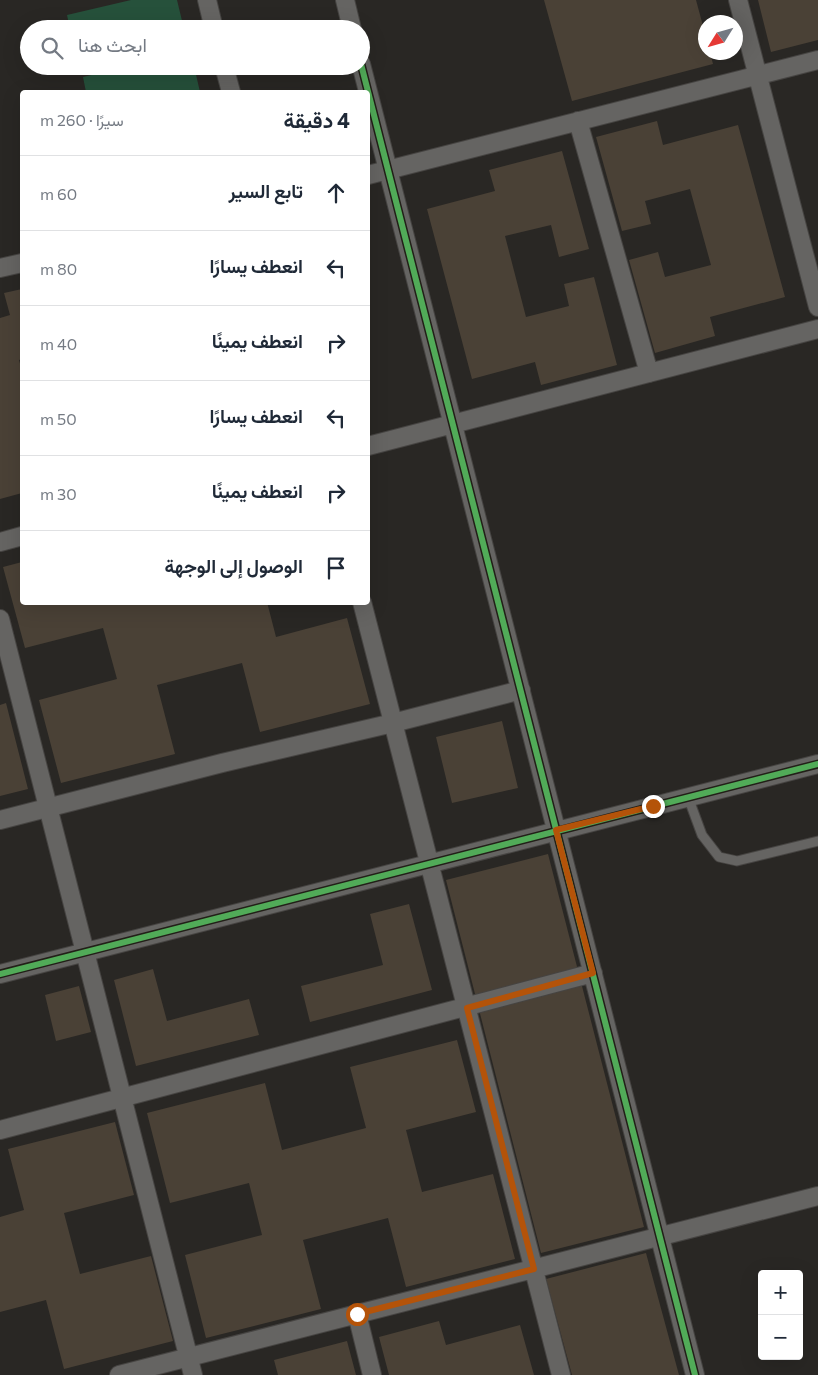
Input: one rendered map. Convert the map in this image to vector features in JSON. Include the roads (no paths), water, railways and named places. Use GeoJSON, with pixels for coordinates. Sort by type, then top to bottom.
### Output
{"type":"FeatureCollection","features":[{"type":"Feature","properties":{"kind":"street"},"geometry":{"type":"LineString","coordinates":[[207,0],[212,20]]}},
{"type":"Feature","properties":{"kind":"street"},"geometry":{"type":"LineString","coordinates":[[345,0],[350,20]]}},
{"type":"Feature","properties":{"kind":"street"},"geometry":{"type":"LineString","coordinates":[[738,0],[818,306]]}},
{"type":"Feature","properties":{"kind":"street"},"geometry":{"type":"LineString","coordinates":[[370,174],[818,60]]}},
{"type":"Feature","properties":{"kind":"street"},"geometry":{"type":"LineString","coordinates":[[226,75],[230,90]]}},
{"type":"Feature","properties":{"kind":"street"},"geometry":{"type":"LineString","coordinates":[[364,75],[368,90]]}},
{"type":"Feature","properties":{"kind":"street"},"geometry":{"type":"LineString","coordinates":[[370,99],[695,1375]]}},
{"type":"Feature","properties":{"kind":"street"},"geometry":{"type":"LineString","coordinates":[[578,121],[649,373]]}},
{"type":"Feature","properties":{"kind":"street"},"geometry":{"type":"LineString","coordinates":[[0,268],[20,263]]}},
{"type":"Feature","properties":{"kind":"street"},"geometry":{"type":"LineString","coordinates":[[370,445],[818,329]]}},
{"type":"Feature","properties":{"kind":"street"},"geometry":{"type":"LineString","coordinates":[[0,542],[20,537]]}},
{"type":"Feature","properties":{"kind":"street"},"geometry":{"type":"LineString","coordinates":[[363,605],[561,1375]]}},
{"type":"Feature","properties":{"kind":"street"},"geometry":{"type":"LineString","coordinates":[[0,619],[194,1375]]}},
{"type":"Feature","properties":{"kind":"street"},"geometry":{"type":"LineString","coordinates":[[0,820],[222,763],[394,723],[521,690]]}},
{"type":"Feature","properties":{"kind":"street"},"geometry":{"type":"LineString","coordinates":[[0,974],[818,764]]}},
{"type":"Feature","properties":{"kind":"street"},"geometry":{"type":"LineString","coordinates":[[0,1130],[467,1008],[593,973]]}},
{"type":"Feature","properties":{"kind":"street"},"geometry":{"type":"LineString","coordinates":[[119,1375],[818,1196]]}},
{"type":"Feature","properties":{"kind":"street"},"geometry":{"type":"LineString","coordinates":[[357,1314],[372,1375]]}},
{"type":"Feature","properties":{"kind":"lane"},"geometry":{"type":"LineString","coordinates":[[688,797],[702,835],[719,857],[737,861],[818,841]]}}]}
